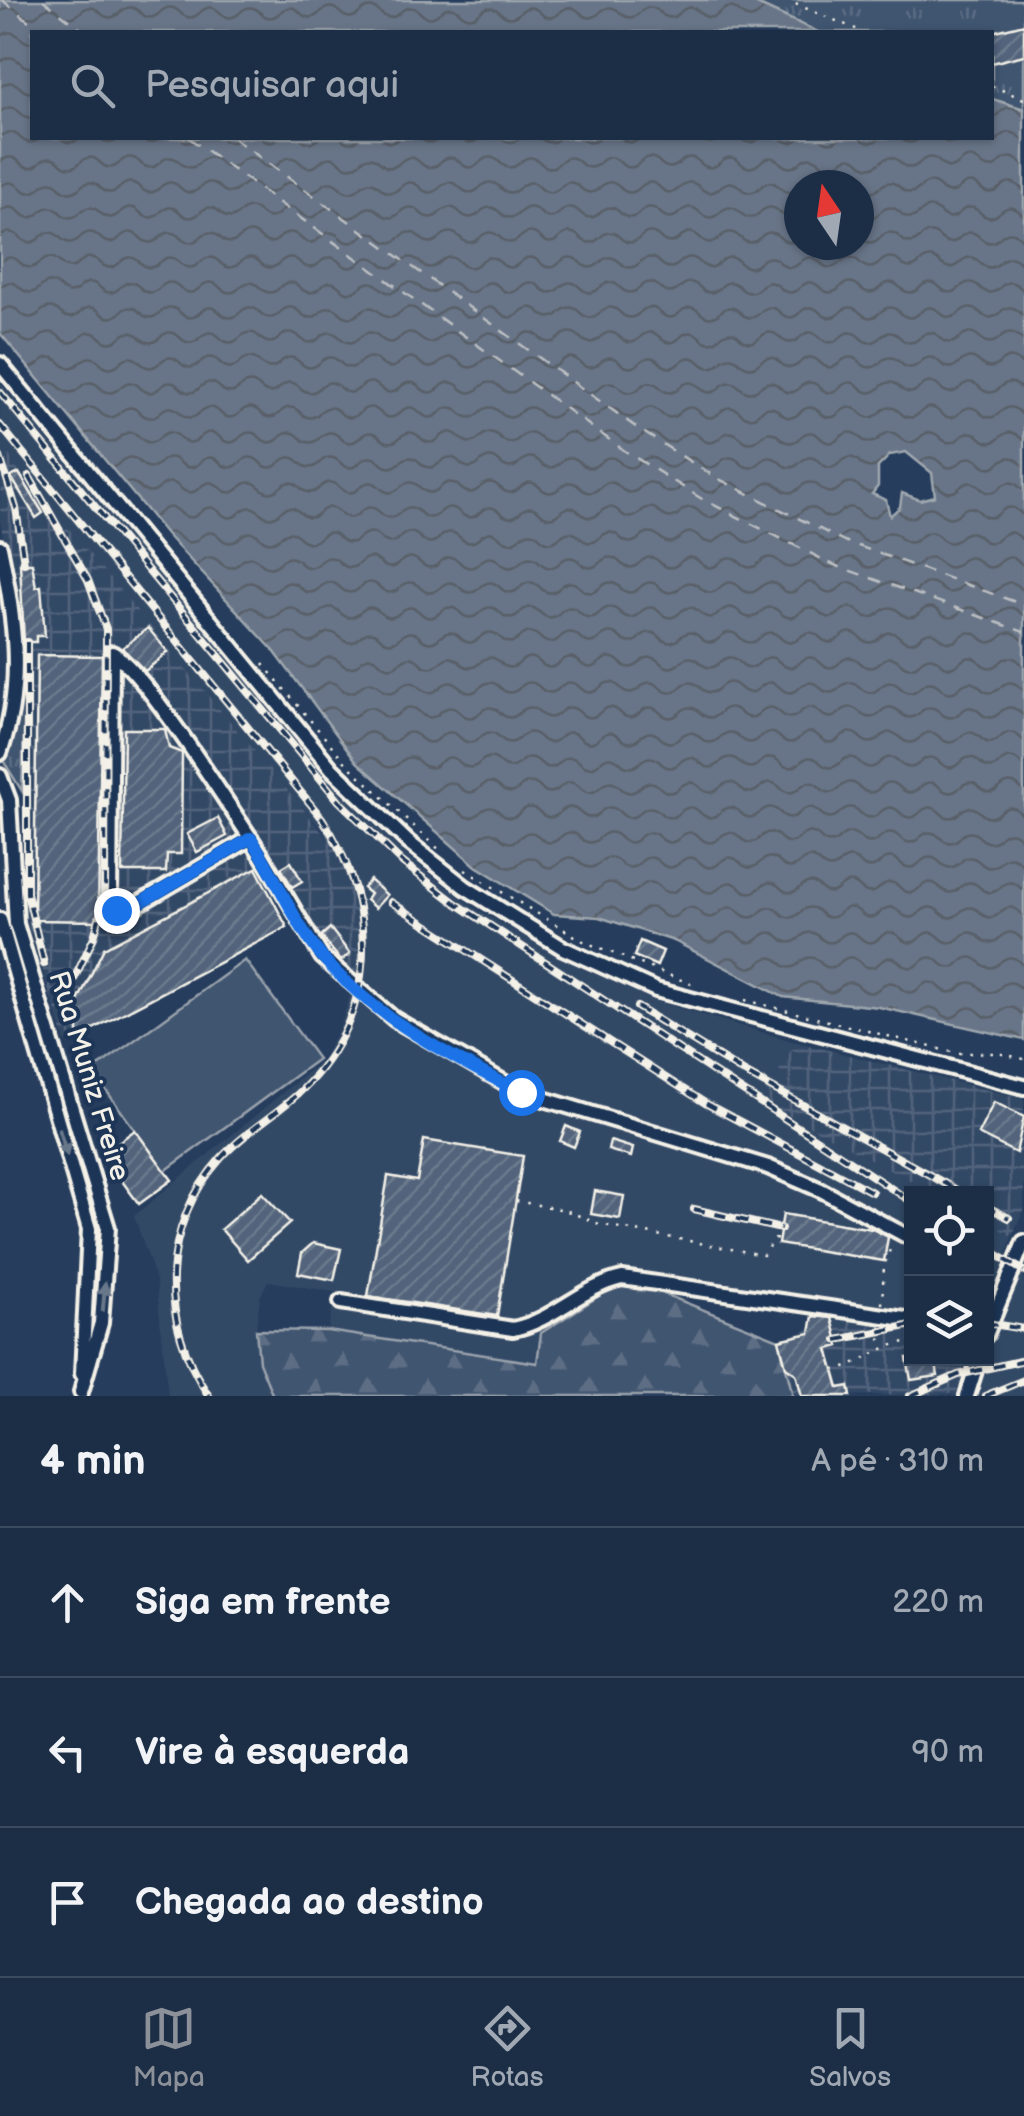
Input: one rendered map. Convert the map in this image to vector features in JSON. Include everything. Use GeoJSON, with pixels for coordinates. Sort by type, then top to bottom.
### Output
{"type":"FeatureCollection","features":[{"type":"Feature","properties":{"kind":"street"},"geometry":{"type":"LineString","coordinates":[[0,364],[332,769],[408,842],[465,887],[562,948],[656,990],[722,1011],[1024,1086]]}},
{"type":"Feature","properties":{"kind":"street"},"geometry":{"type":"LineString","coordinates":[[0,547],[15,655],[8,729],[0,753]]}},
{"type":"Feature","properties":{"kind":"street"},"geometry":{"type":"LineString","coordinates":[[251,838],[128,910],[110,906],[111,654],[116,654],[169,718],[251,838],[322,957],[394,1019],[521,1092],[768,1168],[904,1234]]}},
{"type":"Feature","properties":{"kind":"street","name":"Rua Muniz Freire"},"geometry":{"type":"LineString","coordinates":[[0,776],[9,800],[16,924],[108,1228],[101,1324],[81,1394]]}},
{"type":"Feature","properties":{"kind":"street","name":"Rua Muniz Freire"},"geometry":{"type":"LineString","coordinates":[[0,920],[90,1238],[81,1394]]}},
{"type":"Feature","properties":{"kind":"street"},"geometry":{"type":"LineString","coordinates":[[54,1111],[72,1104]]}},
{"type":"Feature","properties":{"kind":"street"},"geometry":{"type":"LineString","coordinates":[[994,1299],[1024,1242]]}},
{"type":"Feature","properties":{"kind":"street"},"geometry":{"type":"LineString","coordinates":[[341,1302],[513,1330],[528,1326],[606,1282],[622,1278],[904,1318]]}},
{"type":"Feature","properties":{"kind":"street"},"geometry":{"type":"LineString","coordinates":[[966,1396],[976,1366]]}},
{"type":"Feature","properties":{"kind":"path"},"geometry":{"type":"LineString","coordinates":[[786,0],[858,30]]}},
{"type":"Feature","properties":{"kind":"path"},"geometry":{"type":"LineString","coordinates":[[994,87],[1024,99]]}},
{"type":"Feature","properties":{"kind":"path"},"geometry":{"type":"LineString","coordinates":[[253,652],[348,765],[452,860],[586,942],[704,989]]}},
{"type":"Feature","properties":{"kind":"path"},"geometry":{"type":"LineString","coordinates":[[738,999],[778,1004],[955,1052],[1024,1059]]}},
{"type":"Feature","properties":{"kind":"path"},"geometry":{"type":"LineString","coordinates":[[516,1202],[566,1210],[599,1224],[763,1255],[775,1239],[779,1240]]}},
{"type":"Feature","properties":{"kind":"path"},"geometry":{"type":"LineString","coordinates":[[880,1345],[884,1266],[894,1228]]}},
{"type":"Feature","properties":{"kind":"path"},"geometry":{"type":"LineString","coordinates":[[834,1370],[861,1363],[880,1345],[904,1343]]}},
{"type":"Feature","properties":{"kind":"shaded area"},"geometry":{"type":"Polygon","coordinates":[[[0,382],[343,794],[408,857],[476,909],[569,962],[658,1002],[796,1042],[761,1100],[920,1186],[904,1186],[904,1327],[639,1284],[538,1363],[328,1331],[335,1292],[268,1281],[260,1297],[256,1330],[259,1362],[273,1396],[168,1396],[156,1280],[134,1216],[322,1060],[341,1024],[356,976],[359,919],[344,863],[323,830],[291,798],[52,510],[43,513],[9,456],[0,459],[0,382]]]}},
{"type":"Feature","properties":{"kind":"shaded area"},"geometry":{"type":"Polygon","coordinates":[[[9,455],[43,513],[52,509],[334,846],[356,899],[360,938],[356,976],[318,938],[272,861],[256,869],[287,927],[65,1042],[25,915],[22,791],[26,655],[0,521],[0,459],[9,455]]]}},
{"type":"Feature","properties":{"kind":"shaded area"},"geometry":{"type":"Polygon","coordinates":[[[796,1042],[1024,1099],[1024,1210],[1012,1236],[994,1226],[994,1186],[920,1186],[761,1100],[796,1042]]]}},
{"type":"Feature","properties":{"kind":"shaded area"},"geometry":{"type":"Polygon","coordinates":[[[994,1226],[1012,1236],[1006,1256],[1024,1265],[1024,1396],[952,1396],[963,1366],[994,1366],[994,1226]]]}},
{"type":"Feature","properties":{"kind":"shaded area"},"geometry":{"type":"Polygon","coordinates":[[[813,1314],[904,1327],[904,1366],[964,1366],[956,1394],[793,1396],[779,1340],[810,1329],[813,1314]]]}},
{"type":"Feature","properties":{"kind":"green space"},"geometry":{"type":"Polygon","coordinates":[[[748,0],[1024,0],[1024,109],[994,100],[994,30],[814,30],[748,0]]]}},
{"type":"Feature","properties":{"kind":"green space"},"geometry":{"type":"Polygon","coordinates":[[[26,655],[22,791],[4,762],[26,655]]]}},
{"type":"Feature","properties":{"kind":"green space"},"geometry":{"type":"Polygon","coordinates":[[[245,960],[318,1059],[165,1171],[92,1071],[245,960]]]}},
{"type":"Feature","properties":{"kind":"green space"},"geometry":{"type":"Polygon","coordinates":[[[639,1284],[779,1340],[793,1396],[273,1396],[259,1362],[256,1330],[328,1331],[537,1363],[541,1333],[610,1289],[639,1284]]]}},
{"type":"Feature","properties":{"kind":"water"},"geometry":{"type":"Polygon","coordinates":[[[0,0],[748,0],[814,30],[30,30],[30,140],[994,140],[994,100],[1024,109],[1024,1040],[879,1007],[783,997],[674,941],[599,917],[554,914],[476,866],[357,762],[274,651],[167,535],[0,333],[0,0]],[[906,452],[890,455],[878,467],[878,486],[872,494],[886,500],[890,516],[900,507],[902,493],[920,500],[935,496],[932,473],[906,452]]]}},
{"type":"Feature","properties":{"kind":"building"},"geometry":{"type":"Polygon","coordinates":[[[1024,24],[1024,55],[994,62],[994,32],[1024,24]]]}},
{"type":"Feature","properties":{"kind":"building"},"geometry":{"type":"Polygon","coordinates":[[[19,473],[43,513],[36,518],[11,477],[19,473]]]}},
{"type":"Feature","properties":{"kind":"building"},"geometry":{"type":"Polygon","coordinates":[[[20,563],[32,563],[36,587],[41,586],[45,636],[36,636],[36,642],[24,642],[20,563]]]}},
{"type":"Feature","properties":{"kind":"building"},"geometry":{"type":"Polygon","coordinates":[[[148,628],[168,652],[145,671],[122,648],[148,628]]]}},
{"type":"Feature","properties":{"kind":"building"},"geometry":{"type":"Polygon","coordinates":[[[37,655],[102,656],[98,921],[34,920],[37,655]]]}},
{"type":"Feature","properties":{"kind":"building"},"geometry":{"type":"Polygon","coordinates":[[[124,729],[165,729],[169,748],[182,753],[181,854],[167,854],[166,872],[122,872],[124,729]]]}},
{"type":"Feature","properties":{"kind":"building"},"geometry":{"type":"Polygon","coordinates":[[[218,818],[227,836],[197,852],[187,834],[218,818]]]}},
{"type":"Feature","properties":{"kind":"building"},"geometry":{"type":"Polygon","coordinates":[[[291,862],[302,881],[292,887],[281,868],[291,862]]]}},
{"type":"Feature","properties":{"kind":"building"},"geometry":{"type":"Polygon","coordinates":[[[256,868],[287,927],[78,1037],[78,1001],[104,948],[256,868]]]}},
{"type":"Feature","properties":{"kind":"building"},"geometry":{"type":"Polygon","coordinates":[[[370,880],[387,895],[375,908],[366,900],[370,894],[363,888],[370,880]]]}},
{"type":"Feature","properties":{"kind":"building"},"geometry":{"type":"Polygon","coordinates":[[[330,928],[350,954],[341,961],[321,936],[330,928]]]}},
{"type":"Feature","properties":{"kind":"building"},"geometry":{"type":"Polygon","coordinates":[[[640,941],[663,951],[657,966],[634,956],[640,941]]]}},
{"type":"Feature","properties":{"kind":"building"},"geometry":{"type":"Polygon","coordinates":[[[994,1102],[1024,1117],[1016,1153],[978,1134],[994,1102]]]}},
{"type":"Feature","properties":{"kind":"building"},"geometry":{"type":"Polygon","coordinates":[[[566,1126],[580,1132],[574,1147],[560,1141],[566,1126]]]}},
{"type":"Feature","properties":{"kind":"building"},"geometry":{"type":"Polygon","coordinates":[[[135,1130],[172,1180],[139,1204],[102,1154],[135,1130]]]}},
{"type":"Feature","properties":{"kind":"building"},"geometry":{"type":"Polygon","coordinates":[[[424,1140],[523,1156],[497,1316],[368,1296],[388,1176],[417,1181],[424,1140]]]}},
{"type":"Feature","properties":{"kind":"building"},"geometry":{"type":"Polygon","coordinates":[[[610,1141],[633,1148],[631,1157],[608,1150],[610,1141]]]}},
{"type":"Feature","properties":{"kind":"building"},"geometry":{"type":"Polygon","coordinates":[[[595,1191],[624,1196],[620,1219],[591,1214],[595,1191]]]}},
{"type":"Feature","properties":{"kind":"building"},"geometry":{"type":"Polygon","coordinates":[[[262,1193],[290,1223],[248,1260],[221,1229],[262,1193]]]}},
{"type":"Feature","properties":{"kind":"building"},"geometry":{"type":"Polygon","coordinates":[[[783,1214],[872,1229],[888,1237],[884,1261],[778,1244],[783,1214]]]}},
{"type":"Feature","properties":{"kind":"building"},"geometry":{"type":"Polygon","coordinates":[[[313,1243],[341,1249],[334,1280],[298,1273],[302,1253],[313,1243]]]}},
{"type":"Feature","properties":{"kind":"building"},"geometry":{"type":"Polygon","coordinates":[[[813,1316],[832,1318],[839,1346],[828,1349],[839,1388],[849,1386],[851,1396],[802,1396],[796,1374],[786,1367],[779,1340],[810,1333],[813,1316]]]}},
{"type":"Feature","properties":{"kind":"building"},"geometry":{"type":"Polygon","coordinates":[[[908,1366],[936,1366],[938,1376],[911,1380],[908,1366]]]}},
{"type":"Feature","properties":{"kind":"ferry route"},"geometry":{"type":"LineString","coordinates":[[2,0],[40,30]]}},
{"type":"Feature","properties":{"kind":"ferry route"},"geometry":{"type":"LineString","coordinates":[[43,0],[82,30]]}},
{"type":"Feature","properties":{"kind":"ferry route"},"geometry":{"type":"LineString","coordinates":[[192,140],[625,451],[702,499],[834,565],[1024,632]]}},
{"type":"Feature","properties":{"kind":"ferry route"},"geometry":{"type":"LineString","coordinates":[[236,140],[640,430],[715,477],[844,541],[1024,605]]}},
{"type":"Feature","properties":{"kind":"railway"},"geometry":{"type":"LineString","coordinates":[[0,392],[339,801],[402,862],[454,902],[904,1197]]}},
{"type":"Feature","properties":{"kind":"railway"},"geometry":{"type":"LineString","coordinates":[[0,425],[322,818],[341,851],[354,886],[363,957],[358,993],[346,1027],[328,1059],[303,1089],[221,1158],[186,1213],[177,1244],[174,1306],[192,1367],[209,1396]]}},
{"type":"Feature","properties":{"kind":"railway"},"geometry":{"type":"LineString","coordinates":[[0,457],[16,508],[24,563]]}},
{"type":"Feature","properties":{"kind":"railway"},"geometry":{"type":"LineString","coordinates":[[29,476],[88,580],[106,629],[105,896],[94,937],[68,992]]}},
{"type":"Feature","properties":{"kind":"railway"},"geometry":{"type":"LineString","coordinates":[[27,642],[27,893],[44,964]]}},
{"type":"Feature","properties":{"kind":"railway"},"geometry":{"type":"LineString","coordinates":[[391,902],[705,1103],[872,1192]]}},
{"type":"Feature","properties":{"kind":"railway"},"geometry":{"type":"LineString","coordinates":[[637,1007],[743,1072],[950,1186]]}},
{"type":"Feature","properties":{"kind":"railway"},"geometry":{"type":"LineString","coordinates":[[694,1209],[781,1229]]}},
{"type":"Feature","properties":{"kind":"railway"},"geometry":{"type":"LineString","coordinates":[[994,1210],[1009,1218]]}},
{"type":"Feature","properties":{"kind":"railway"},"geometry":{"type":"LineString","coordinates":[[994,1253],[1024,1271]]}},
{"type":"Feature","properties":{"kind":"railway"},"geometry":{"type":"LineString","coordinates":[[994,1324],[1024,1329]]}},
{"type":"Feature","properties":{"kind":"railway"},"geometry":{"type":"LineString","coordinates":[[837,1340],[904,1327]]}},
{"type":"Feature","properties":{"kind":"railway"},"geometry":{"type":"LineString","coordinates":[[910,1396],[958,1375],[1024,1360]]}},
{"type":"Feature","properties":{"kind":"railway"},"geometry":{"type":"LineString","coordinates":[[985,1396],[1024,1380]]}},
{"type":"Feature","properties":{"kind":"route"},"geometry":{"type":"LineString","coordinates":[[116,910],[128,910],[251,838],[307,936],[345,980],[394,1019],[521,1092]]}}]}
